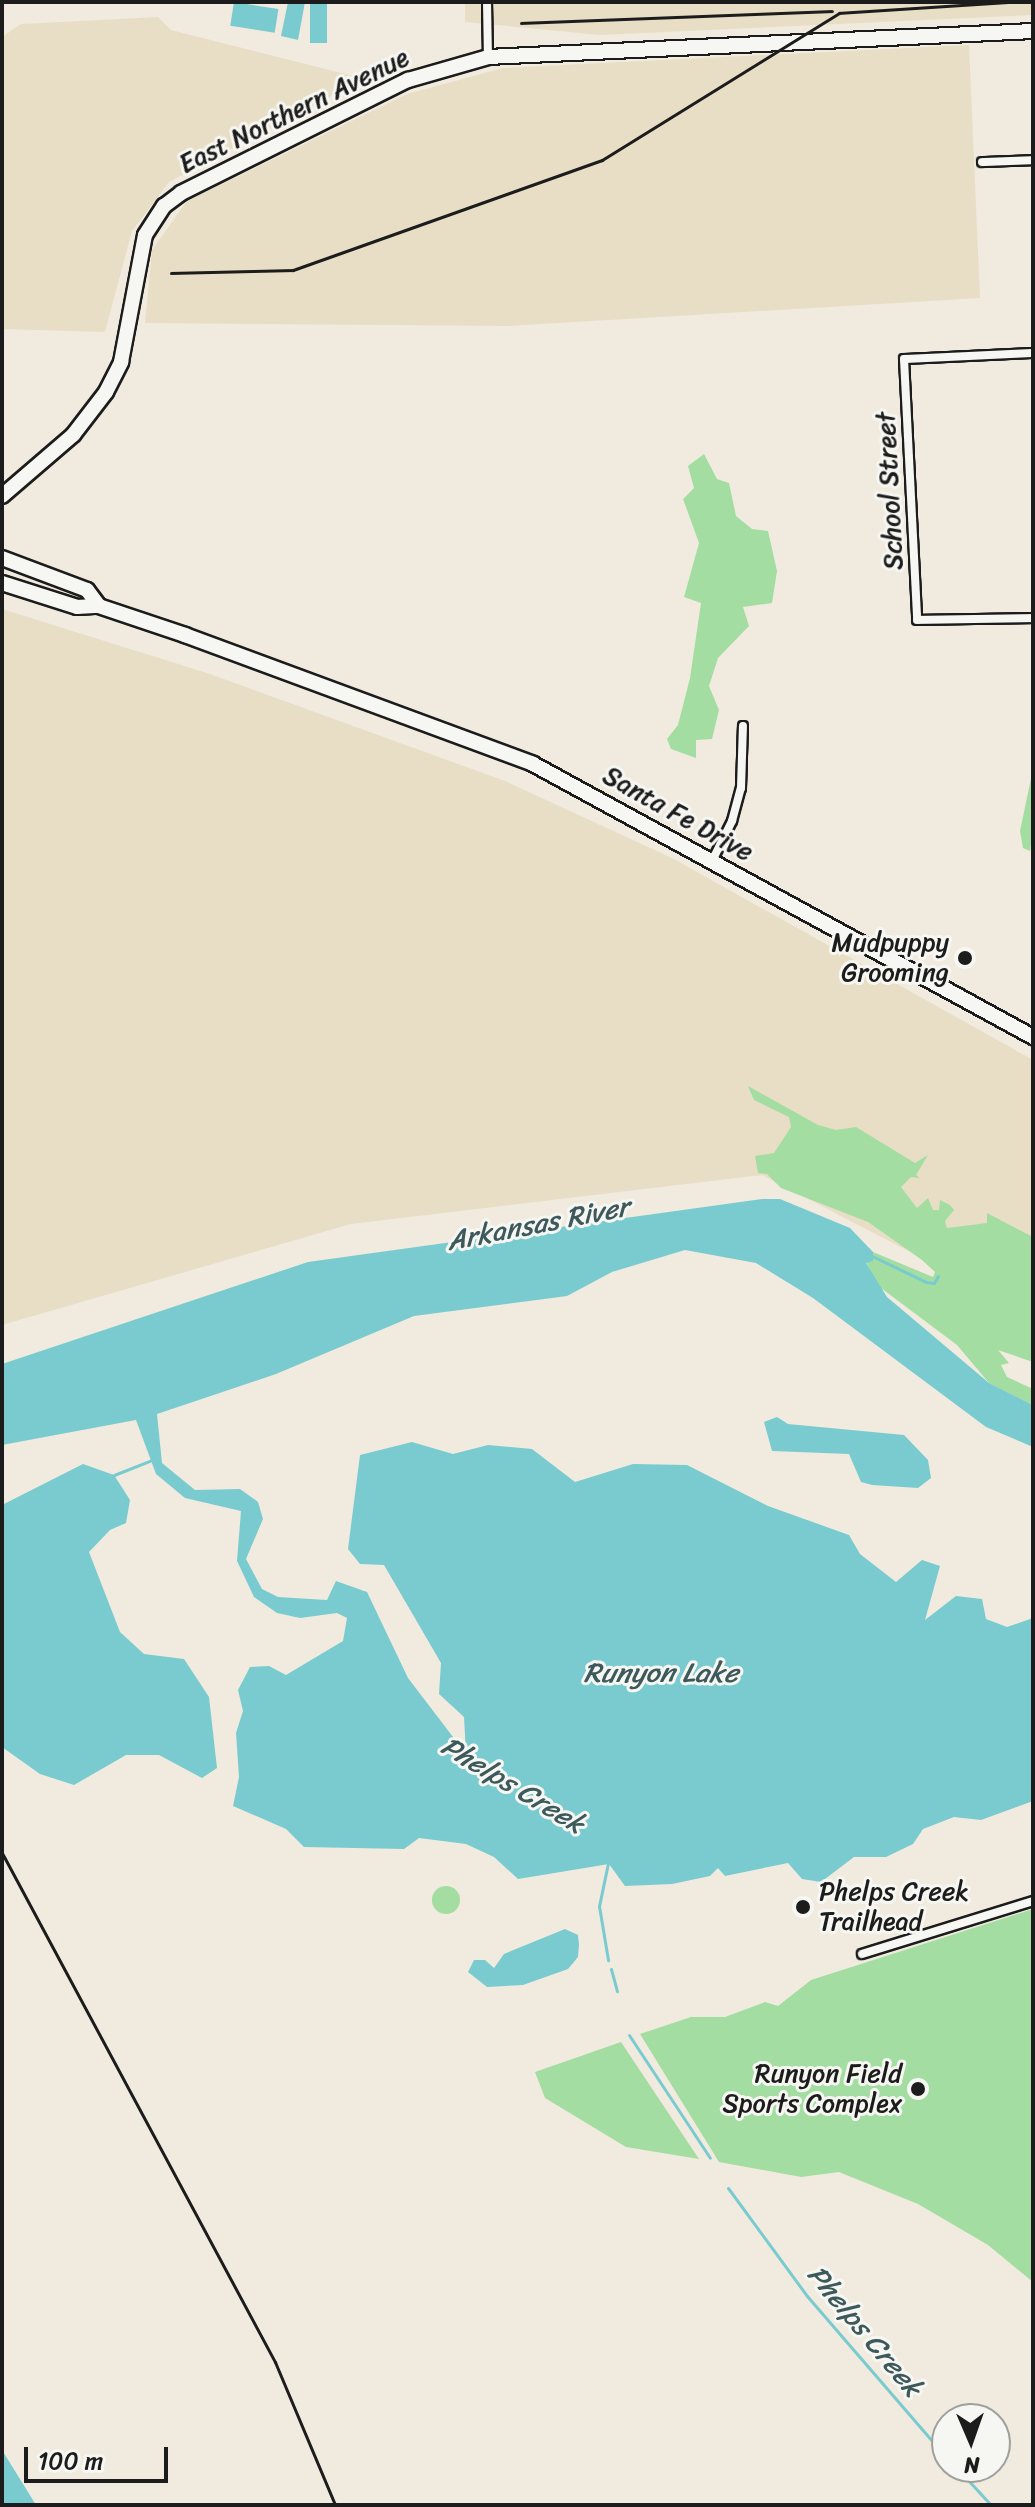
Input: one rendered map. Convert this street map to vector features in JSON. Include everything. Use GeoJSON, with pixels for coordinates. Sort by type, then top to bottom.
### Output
{"type":"FeatureCollection","features":[{"type":"Feature","properties":{"kind":"main road","name":"East Northern Avenue"},"geometry":{"type":"LineString","coordinates":[[2,496],[80,426],[113,379],[145,235],[164,206],[181,193],[408,80],[488,57],[1033,31]]}},
{"type":"Feature","properties":{"kind":"main road"},"geometry":{"type":"LineString","coordinates":[[2,488],[34,469]]}},
{"type":"Feature","properties":{"kind":"main road"},"geometry":{"type":"LineString","coordinates":[[2,558],[87,590],[99,606]]}},
{"type":"Feature","properties":{"kind":"main road"},"geometry":{"type":"LineString","coordinates":[[2,583],[77,607],[99,606]]}},
{"type":"Feature","properties":{"kind":"main road","name":"Santa Fe Drive"},"geometry":{"type":"LineString","coordinates":[[99,606],[282,669],[533,764],[1033,1037]]}},
{"type":"Feature","properties":{"kind":"street"},"geometry":{"type":"LineString","coordinates":[[487,2],[488,57]]}},
{"type":"Feature","properties":{"kind":"street"},"geometry":{"type":"LineString","coordinates":[[982,162],[1033,160]]}},
{"type":"Feature","properties":{"kind":"street","name":"School Street"},"geometry":{"type":"LineString","coordinates":[[1033,353],[904,359],[917,620],[1033,618]]}},
{"type":"Feature","properties":{"kind":"street"},"geometry":{"type":"LineString","coordinates":[[712,861],[732,821],[741,788],[743,726]]}},
{"type":"Feature","properties":{"kind":"street"},"geometry":{"type":"LineString","coordinates":[[862,1954],[1033,1901]]}},
{"type":"Feature","properties":{"kind":"shaded area"},"geometry":{"type":"Polygon","coordinates":[[[465,2],[1033,2],[1033,15],[600,35],[465,22],[465,2]]]}},
{"type":"Feature","properties":{"kind":"shaded area"},"geometry":{"type":"Polygon","coordinates":[[[158,17],[171,30],[365,79],[169,182],[132,231],[105,332],[2,329],[2,37],[21,24],[158,17]]]}},
{"type":"Feature","properties":{"kind":"shaded area"},"geometry":{"type":"Polygon","coordinates":[[[969,45],[980,298],[506,326],[145,323],[152,250],[187,201],[407,94],[503,68],[969,45]]]}},
{"type":"Feature","properties":{"kind":"shaded area"},"geometry":{"type":"Polygon","coordinates":[[[2,609],[207,673],[505,781],[672,858],[1033,1060],[1033,1265],[914,1254],[762,1175],[351,1224],[2,1325],[2,609]]]}},
{"type":"Feature","properties":{"kind":"green space"},"geometry":{"type":"Polygon","coordinates":[[[704,454],[717,479],[729,483],[736,516],[752,529],[768,531],[777,571],[772,603],[743,607],[749,626],[718,658],[709,686],[719,710],[712,739],[696,740],[696,758],[671,749],[667,739],[678,725],[690,678],[701,603],[684,597],[699,543],[683,499],[694,488],[688,466],[704,454]]]}},
{"type":"Feature","properties":{"kind":"green space"},"geometry":{"type":"Polygon","coordinates":[[[1033,769],[1030,851],[1023,848],[1020,831],[1033,769]]]}},
{"type":"Feature","properties":{"kind":"green space"},"geometry":{"type":"Polygon","coordinates":[[[748,1086],[818,1125],[836,1130],[856,1127],[915,1163],[928,1155],[916,1175],[920,1178],[911,1177],[901,1187],[917,1208],[928,1198],[933,1210],[939,1210],[940,1200],[950,1205],[954,1210],[945,1221],[947,1228],[987,1223],[987,1213],[1033,1237],[1033,1362],[998,1350],[1009,1363],[1001,1365],[1007,1377],[1033,1389],[1033,1405],[989,1383],[957,1345],[877,1285],[866,1262],[873,1261],[873,1252],[933,1277],[935,1272],[922,1260],[868,1222],[781,1188],[767,1174],[758,1173],[755,1156],[774,1153],[791,1127],[789,1117],[754,1100],[748,1086]]]}},
{"type":"Feature","properties":{"kind":"green space"},"geometry":{"type":"Polygon","coordinates":[[[446,1886],[456,1890],[460,1900],[456,1910],[446,1914],[436,1910],[432,1900],[436,1890],[446,1886]]]}},
{"type":"Feature","properties":{"kind":"green space","name":"Runyon Field Sports Complex"},"geometry":{"type":"Polygon","coordinates":[[[1033,1909],[1033,2282],[988,2245],[918,2204],[839,2172],[801,2177],[719,2162],[640,2034],[691,2017],[725,2017],[765,2002],[778,2006],[811,1980],[1033,1909]]]}},
{"type":"Feature","properties":{"kind":"green space"},"geometry":{"type":"Polygon","coordinates":[[[621,2042],[699,2159],[626,2147],[545,2098],[535,2072],[621,2042]]]}},
{"type":"Feature","properties":{"kind":"water"},"geometry":{"type":"Polygon","coordinates":[[[234,2],[278,9],[275,33],[230,26],[234,2]]]}},
{"type":"Feature","properties":{"kind":"water"},"geometry":{"type":"Polygon","coordinates":[[[288,2],[305,2],[298,40],[281,36],[288,2]]]}},
{"type":"Feature","properties":{"kind":"water"},"geometry":{"type":"Polygon","coordinates":[[[310,2],[327,2],[327,43],[310,43],[310,2]]]}},
{"type":"Feature","properties":{"kind":"water","name":"Runyon Lake"},"geometry":{"type":"Polygon","coordinates":[[[780,1199],[850,1228],[873,1252],[873,1261],[866,1263],[887,1297],[989,1383],[1033,1405],[1033,1447],[986,1427],[813,1298],[756,1263],[685,1250],[612,1272],[567,1296],[414,1316],[276,1374],[157,1414],[162,1463],[195,1490],[240,1489],[258,1502],[263,1519],[246,1559],[262,1589],[278,1597],[327,1600],[336,1581],[367,1592],[408,1678],[466,1754],[464,1717],[439,1694],[441,1663],[384,1565],[360,1564],[348,1549],[360,1455],[412,1442],[453,1454],[488,1445],[532,1449],[575,1482],[633,1464],[687,1465],[768,1506],[849,1535],[860,1554],[896,1582],[922,1560],[940,1566],[925,1620],[956,1596],[982,1599],[986,1619],[1007,1627],[1033,1618],[1033,1801],[981,1820],[954,1817],[923,1829],[913,1844],[886,1857],[854,1857],[821,1882],[802,1879],[788,1863],[725,1876],[718,1868],[710,1876],[672,1884],[625,1886],[609,1864],[518,1879],[494,1857],[466,1844],[419,1838],[404,1849],[304,1847],[286,1829],[233,1806],[239,1777],[236,1733],[243,1711],[238,1690],[250,1667],[269,1666],[286,1675],[343,1641],[347,1618],[337,1613],[300,1618],[277,1613],[254,1597],[237,1561],[241,1511],[185,1498],[156,1474],[136,1420],[2,1445],[2,1364],[308,1262],[780,1199]]]}},
{"type":"Feature","properties":{"kind":"water"},"geometry":{"type":"Polygon","coordinates":[[[777,1417],[788,1424],[904,1435],[928,1460],[931,1478],[918,1488],[872,1485],[861,1482],[849,1454],[772,1451],[764,1422],[777,1417]]]}},
{"type":"Feature","properties":{"kind":"water"},"geometry":{"type":"Polygon","coordinates":[[[83,1464],[114,1475],[130,1500],[126,1523],[110,1530],[89,1552],[120,1632],[144,1654],[184,1659],[209,1697],[217,1768],[202,1778],[159,1755],[126,1755],[74,1785],[40,1774],[2,1747],[2,1505],[83,1464]]]}},
{"type":"Feature","properties":{"kind":"water"},"geometry":{"type":"Polygon","coordinates":[[[565,1929],[578,1935],[579,1945],[578,1957],[568,1969],[523,1985],[487,1987],[468,1972],[474,1960],[485,1960],[494,1968],[504,1954],[565,1929]]]}},
{"type":"Feature","properties":{"kind":"water"},"geometry":{"type":"Polygon","coordinates":[[[2,2450],[36,2505],[2,2505],[2,2450]]]}},
{"type":"Feature","properties":{"kind":"waterway"},"geometry":{"type":"LineString","coordinates":[[870,1255],[926,1282],[934,1283],[938,1276]]}},
{"type":"Feature","properties":{"kind":"waterway"},"geometry":{"type":"LineString","coordinates":[[114,1475],[152,1460]]}},
{"type":"Feature","properties":{"kind":"waterway","name":"Phelps Creek"},"geometry":{"type":"LineString","coordinates":[[608,1863],[599,1906],[608,1960]]}},
{"type":"Feature","properties":{"kind":"waterway","name":"Phelps Creek"},"geometry":{"type":"LineString","coordinates":[[611,1969],[617,1991]]}},
{"type":"Feature","properties":{"kind":"waterway"},"geometry":{"type":"LineString","coordinates":[[629,2035],[710,2158]]}},
{"type":"Feature","properties":{"kind":"waterway","name":"Phelps Creek"},"geometry":{"type":"LineString","coordinates":[[728,2188],[807,2296],[931,2439]]}},
{"type":"Feature","properties":{"kind":"waterway","name":"Phelps Creek"},"geometry":{"type":"LineString","coordinates":[[971,2483],[991,2505]]}},
{"type":"Feature","properties":{"kind":"railway"},"geometry":{"type":"LineString","coordinates":[[171,273],[293,270],[602,160],[839,13],[1007,2]]}},
{"type":"Feature","properties":{"kind":"railway"},"geometry":{"type":"LineString","coordinates":[[521,23],[832,11]]}},
{"type":"Feature","properties":{"kind":"railway"},"geometry":{"type":"LineString","coordinates":[[2,1853],[275,2362],[335,2505]]}},
{"type":"Feature","properties":{"kind":"place","name":"Mudpuppy Grooming"},"geometry":{"type":"Point","coordinates":[965,958]}},
{"type":"Feature","properties":{"kind":"place","name":"Phelps Creek Trailhead"},"geometry":{"type":"Point","coordinates":[803,1907]}},
{"type":"Feature","properties":{"kind":"place","name":"Runyon Field Sports Complex"},"geometry":{"type":"Point","coordinates":[918,2089]}},
{"type":"Feature","properties":{"kind":"water label","name":"Arkansas River"},"geometry":{"type":"Point","coordinates":[538,1224]}}]}
